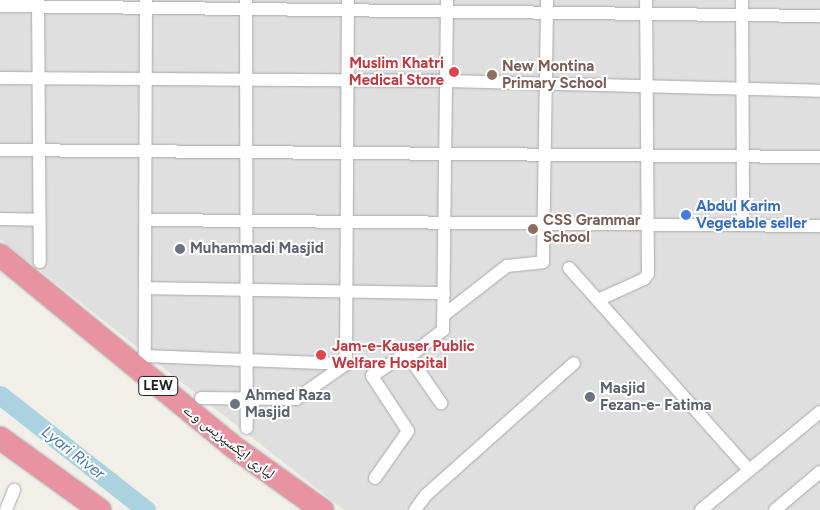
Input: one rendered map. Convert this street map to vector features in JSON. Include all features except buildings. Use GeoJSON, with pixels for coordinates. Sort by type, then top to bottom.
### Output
{"type":"FeatureCollection","features":[{"type":"Feature","properties":{"kind":"highway","name":"لیاری ایکسپریس وے"},"geometry":{"type":"LineString","coordinates":[[0,255],[231,445],[322,510]]}},
{"type":"Feature","properties":{"kind":"highway"},"geometry":{"type":"LineString","coordinates":[[0,438],[100,510]]}},
{"type":"Feature","properties":{"kind":"street"},"geometry":{"type":"LineString","coordinates":[[742,0],[743,224]]}},
{"type":"Feature","properties":{"kind":"street"},"geometry":{"type":"LineString","coordinates":[[0,6],[38,3],[646,6],[741,14],[820,16]]}},
{"type":"Feature","properties":{"kind":"street"},"geometry":{"type":"LineString","coordinates":[[38,3],[40,262]]}},
{"type":"Feature","properties":{"kind":"street"},"geometry":{"type":"LineString","coordinates":[[146,4],[145,356],[247,358],[346,364]]}},
{"type":"Feature","properties":{"kind":"street"},"geometry":{"type":"LineString","coordinates":[[246,4],[247,428]]}},
{"type":"Feature","properties":{"kind":"street"},"geometry":{"type":"LineString","coordinates":[[346,364],[348,5]]}},
{"type":"Feature","properties":{"kind":"street"},"geometry":{"type":"LineString","coordinates":[[375,478],[408,431],[372,376],[408,354],[415,352],[443,330],[447,5]]}},
{"type":"Feature","properties":{"kind":"street"},"geometry":{"type":"LineString","coordinates":[[444,315],[507,266],[543,262],[548,85],[547,6]]}},
{"type":"Feature","properties":{"kind":"street"},"geometry":{"type":"LineString","coordinates":[[598,300],[647,277],[649,224],[646,6]]}},
{"type":"Feature","properties":{"kind":"street"},"geometry":{"type":"LineString","coordinates":[[0,78],[446,81],[548,85],[820,90]]}},
{"type":"Feature","properties":{"kind":"street"},"geometry":{"type":"LineString","coordinates":[[0,150],[347,151],[820,157]]}},
{"type":"Feature","properties":{"kind":"street"},"geometry":{"type":"LineString","coordinates":[[0,219],[39,220]]}},
{"type":"Feature","properties":{"kind":"street"},"geometry":{"type":"LineString","coordinates":[[146,220],[820,226]]}},
{"type":"Feature","properties":{"kind":"street"},"geometry":{"type":"LineString","coordinates":[[569,268],[749,470]]}},
{"type":"Feature","properties":{"kind":"street"},"geometry":{"type":"LineString","coordinates":[[146,288],[444,293]]}},
{"type":"Feature","properties":{"kind":"street"},"geometry":{"type":"LineString","coordinates":[[408,354],[441,403]]}},
{"type":"Feature","properties":{"kind":"street"},"geometry":{"type":"LineString","coordinates":[[415,510],[426,495],[574,363]]}},
{"type":"Feature","properties":{"kind":"street"},"geometry":{"type":"LineString","coordinates":[[201,398],[296,399],[346,364]]}},
{"type":"Feature","properties":{"kind":"street"},"geometry":{"type":"LineString","coordinates":[[700,510],[820,412]]}},
{"type":"Feature","properties":{"kind":"street"},"geometry":{"type":"LineString","coordinates":[[775,510],[820,472]]}},
{"type":"Feature","properties":{"kind":"street"},"geometry":{"type":"LineString","coordinates":[[6,510],[14,490]]}},
{"type":"Feature","properties":{"kind":"shaded area"},"geometry":{"type":"Polygon","coordinates":[[[0,0],[820,0],[820,510],[344,510],[0,239],[0,0]]]}},
{"type":"Feature","properties":{"kind":"waterway","name":"Lyari River"},"geometry":{"type":"LineString","coordinates":[[0,395],[146,510]]}},
{"type":"Feature","properties":{"kind":"place","name":"Muslim Khatri Medical Store"},"geometry":{"type":"Point","coordinates":[454,72]}},
{"type":"Feature","properties":{"kind":"place","name":"New Montina Primary School"},"geometry":{"type":"Point","coordinates":[492,75]}},
{"type":"Feature","properties":{"kind":"place","name":"Abdul Karim Vegetable seller"},"geometry":{"type":"Point","coordinates":[686,215]}},
{"type":"Feature","properties":{"kind":"place","name":"CSS Grammar School"},"geometry":{"type":"Point","coordinates":[533,229]}},
{"type":"Feature","properties":{"kind":"place","name":"Muhammadi Masjid"},"geometry":{"type":"Point","coordinates":[180,249]}},
{"type":"Feature","properties":{"kind":"place","name":"Jam-e-Kauser Public Welfare Hospital"},"geometry":{"type":"Point","coordinates":[321,355]}},
{"type":"Feature","properties":{"kind":"place","name":"Masjid Fezan-e- Fatima"},"geometry":{"type":"Point","coordinates":[590,397]}},
{"type":"Feature","properties":{"kind":"place","name":"Ahmed Raza Masjid"},"geometry":{"type":"Point","coordinates":[235,404]}}]}
